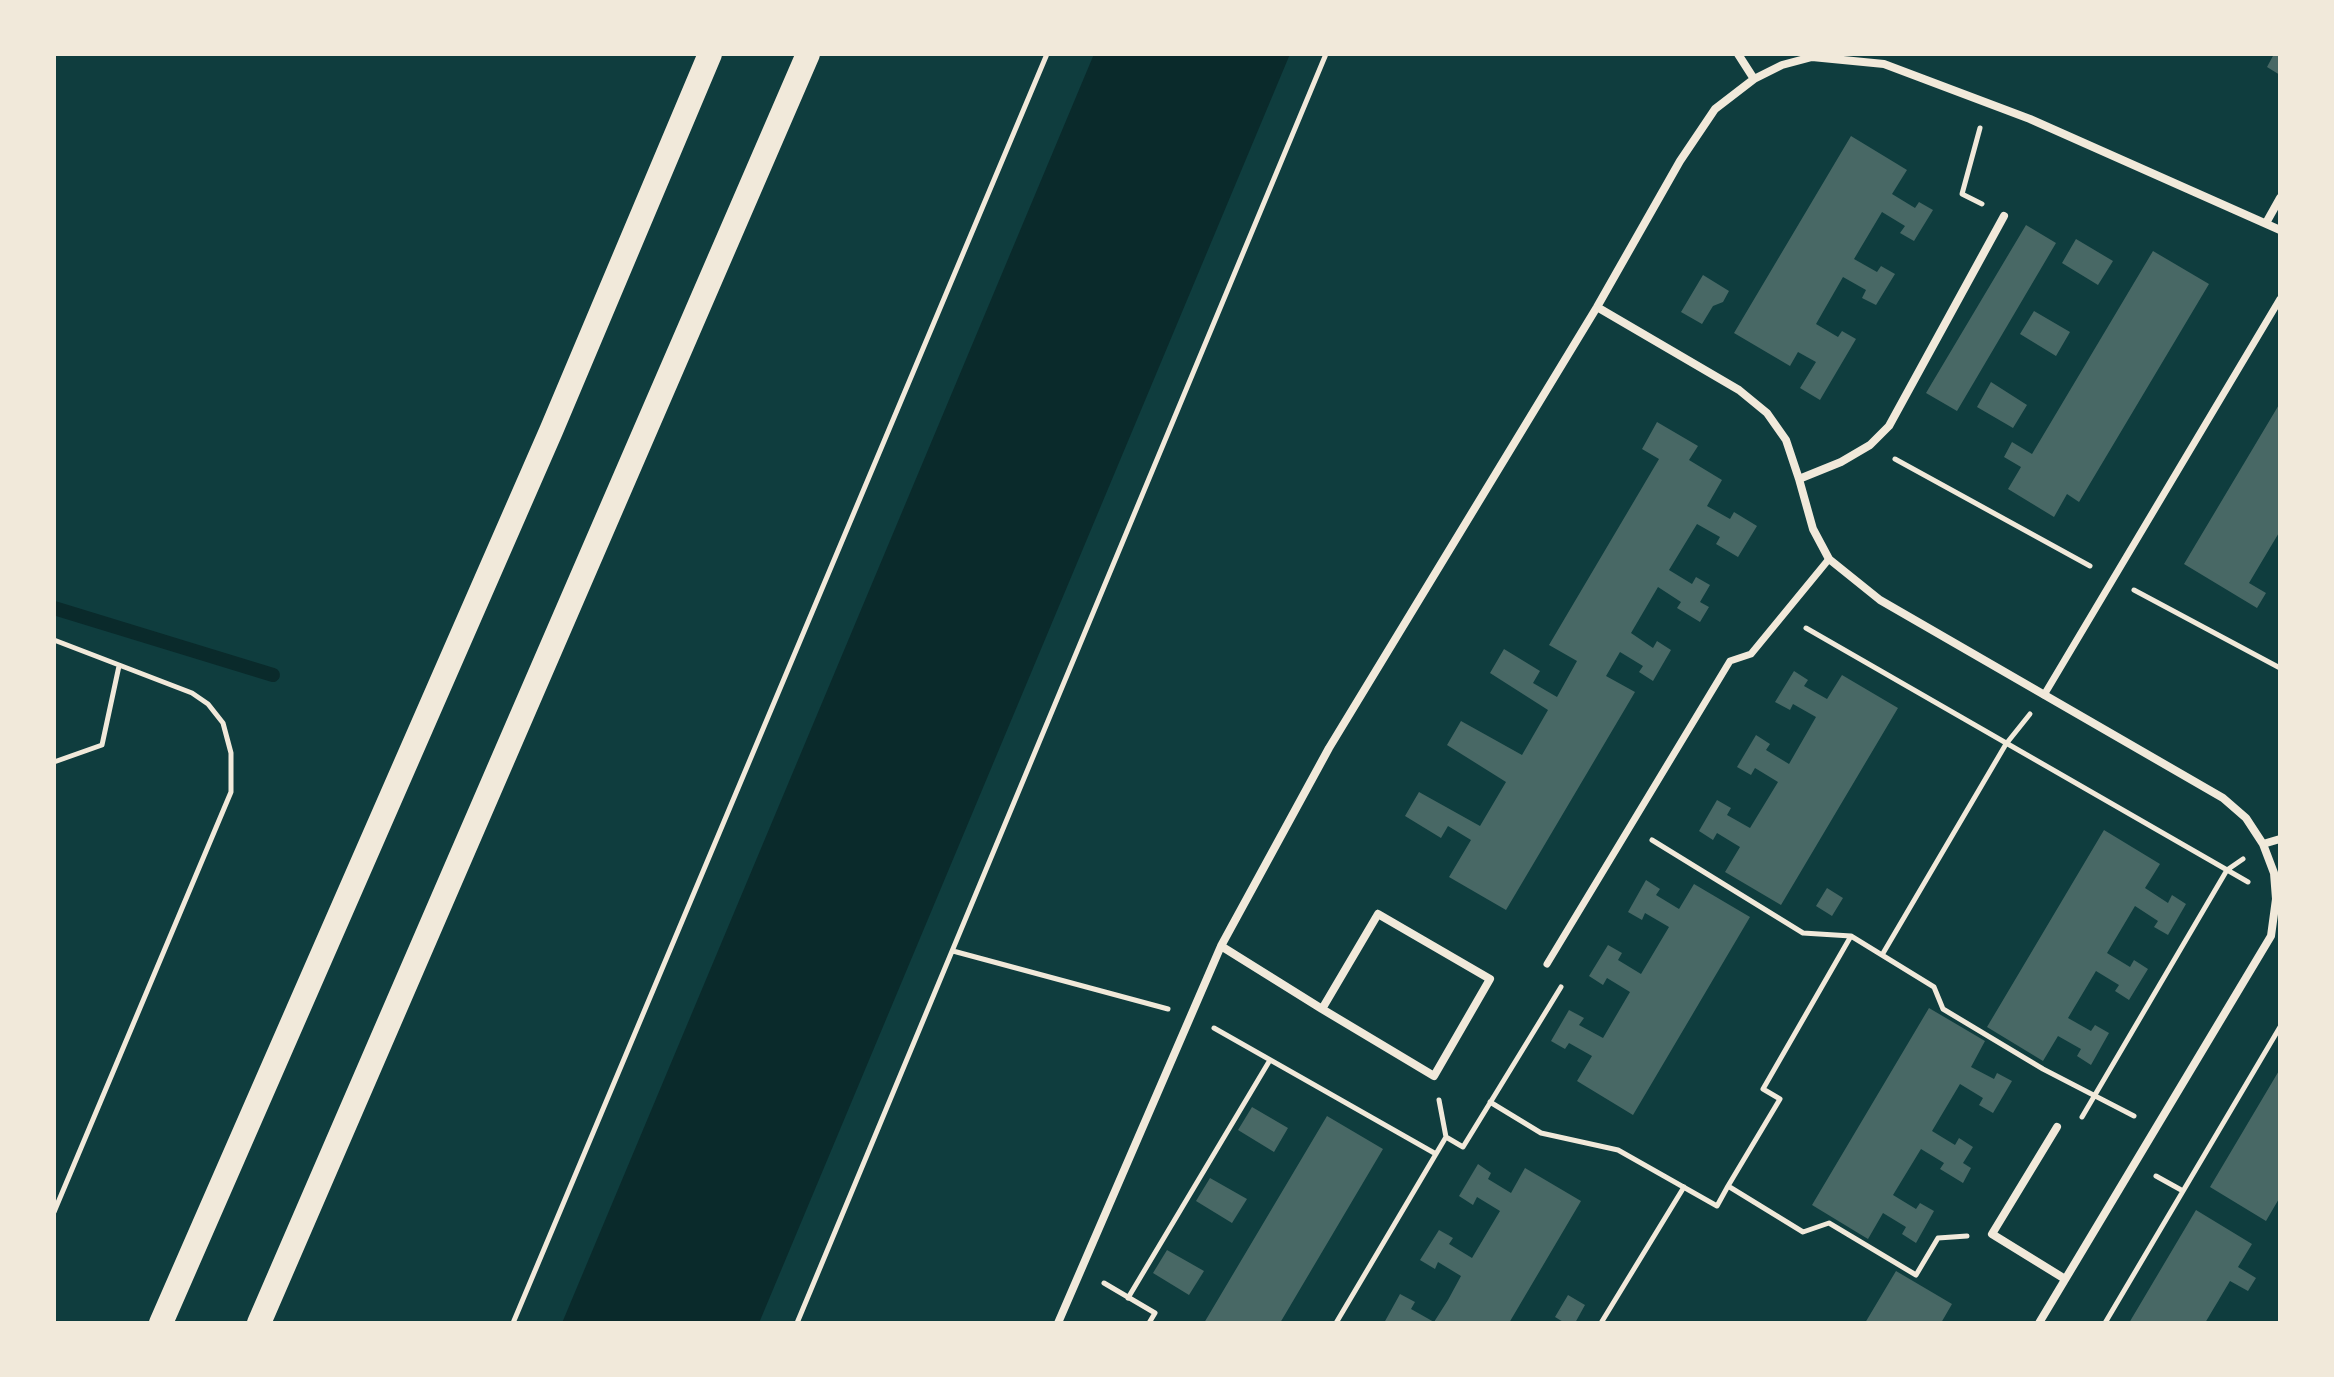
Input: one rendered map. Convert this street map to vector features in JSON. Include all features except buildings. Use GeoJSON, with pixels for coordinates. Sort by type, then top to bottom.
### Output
{"type":"FeatureCollection","features":[{"type":"Feature","properties":{"kind":"highway"},"geometry":{"type":"LineString","coordinates":[[161,1323],[551,431],[710,54]]}},
{"type":"Feature","properties":{"kind":"highway"},"geometry":{"type":"LineString","coordinates":[[259,1323],[808,54]]}},
{"type":"Feature","properties":{"kind":"street"},"geometry":{"type":"LineString","coordinates":[[1738,54],[1754,79]]}},
{"type":"Feature","properties":{"kind":"street"},"geometry":{"type":"LineString","coordinates":[[1058,1323],[1221,946],[1329,748],[1597,307],[1680,161],[1715,109],[1754,79],[1782,65],[1812,57],[1884,64],[2030,119],[2280,230]]}},
{"type":"Feature","properties":{"kind":"street"},"geometry":{"type":"LineString","coordinates":[[2266,223],[2280,198]]}},
{"type":"Feature","properties":{"kind":"street"},"geometry":{"type":"LineString","coordinates":[[1799,479],[1841,462],[1870,445],[1889,426],[2004,216]]}},
{"type":"Feature","properties":{"kind":"street"},"geometry":{"type":"LineString","coordinates":[[2044,695],[2280,299]]}},
{"type":"Feature","properties":{"kind":"street"},"geometry":{"type":"LineString","coordinates":[[1597,307],[1739,390],[1767,413],[1786,440],[1813,529],[1829,559],[1880,600],[2223,798],[2246,818],[2263,844],[2274,873],[2276,899],[2271,936],[2039,1323]]}},
{"type":"Feature","properties":{"kind":"street"},"geometry":{"type":"LineString","coordinates":[[1547,964],[1730,661],[1751,654],[1829,559]]}},
{"type":"Feature","properties":{"kind":"street"},"geometry":{"type":"LineString","coordinates":[[2263,844],[2280,839]]}},
{"type":"Feature","properties":{"kind":"street"},"geometry":{"type":"LineString","coordinates":[[1221,946],[1322,1009],[1434,1076],[1490,979],[1378,914],[1322,1009]]}},
{"type":"Feature","properties":{"kind":"street"},"geometry":{"type":"LineString","coordinates":[[2057,1127],[1992,1234],[2065,1279]]}},
{"type":"Feature","properties":{"kind":"path"},"geometry":{"type":"LineString","coordinates":[[513,1323],[1047,54]]}},
{"type":"Feature","properties":{"kind":"path"},"geometry":{"type":"LineString","coordinates":[[797,1323],[1326,54]]}},
{"type":"Feature","properties":{"kind":"path"},"geometry":{"type":"LineString","coordinates":[[1988,104],[1962,194],[2004,216]]}},
{"type":"Feature","properties":{"kind":"path"},"geometry":{"type":"LineString","coordinates":[[1870,445],[2280,668]]}},
{"type":"Feature","properties":{"kind":"path"},"geometry":{"type":"LineString","coordinates":[[1784,614],[2276,899]]}},
{"type":"Feature","properties":{"kind":"path"},"geometry":{"type":"LineString","coordinates":[[54,640],[192,693],[208,704],[223,723],[231,753],[231,792],[54,1212]]}},
{"type":"Feature","properties":{"kind":"path"},"geometry":{"type":"LineString","coordinates":[[54,762],[102,745],[119,666]]}},
{"type":"Feature","properties":{"kind":"path"},"geometry":{"type":"LineString","coordinates":[[1882,955],[2006,744],[2044,695]]}},
{"type":"Feature","properties":{"kind":"path"},"geometry":{"type":"LineString","coordinates":[[1630,827],[1803,933],[1851,936],[1934,987],[1943,1009],[2093,1096],[2157,1126]]}},
{"type":"Feature","properties":{"kind":"path"},"geometry":{"type":"LineString","coordinates":[[2057,1127],[2077,1125],[2227,870],[2263,844]]}},
{"type":"Feature","properties":{"kind":"path"},"geometry":{"type":"LineString","coordinates":[[1490,1102],[1541,1133],[1618,1150],[1717,1206],[1780,1099],[1763,1089],[1851,936]]}},
{"type":"Feature","properties":{"kind":"path"},"geometry":{"type":"LineString","coordinates":[[953,951],[1192,1015],[1436,1154]]}},
{"type":"Feature","properties":{"kind":"path"},"geometry":{"type":"LineString","coordinates":[[1446,1137],[1463,1147],[1567,977],[1547,964]]}},
{"type":"Feature","properties":{"kind":"path"},"geometry":{"type":"LineString","coordinates":[[2105,1323],[2280,1027]]}},
{"type":"Feature","properties":{"kind":"path"},"geometry":{"type":"LineString","coordinates":[[1128,1298],[1270,1060]]}},
{"type":"Feature","properties":{"kind":"path"},"geometry":{"type":"LineString","coordinates":[[1336,1323],[1446,1137],[1434,1076]]}},
{"type":"Feature","properties":{"kind":"path"},"geometry":{"type":"LineString","coordinates":[[1728,1186],[1803,1232],[1829,1223],[1916,1275],[1938,1238],[1992,1234]]}},
{"type":"Feature","properties":{"kind":"path"},"geometry":{"type":"LineString","coordinates":[[1601,1323],[1684,1187]]}},
{"type":"Feature","properties":{"kind":"path"},"geometry":{"type":"LineString","coordinates":[[1081,1270],[1155,1313],[1149,1323]]}},
{"type":"Feature","properties":{"kind":"water"},"geometry":{"type":"Polygon","coordinates":[[[1094,54],[1290,54],[759,1323],[562,1323],[1094,54]]]}},
{"type":"Feature","properties":{"kind":"waterway"},"geometry":{"type":"LineString","coordinates":[[54,608],[273,675]]}}]}
